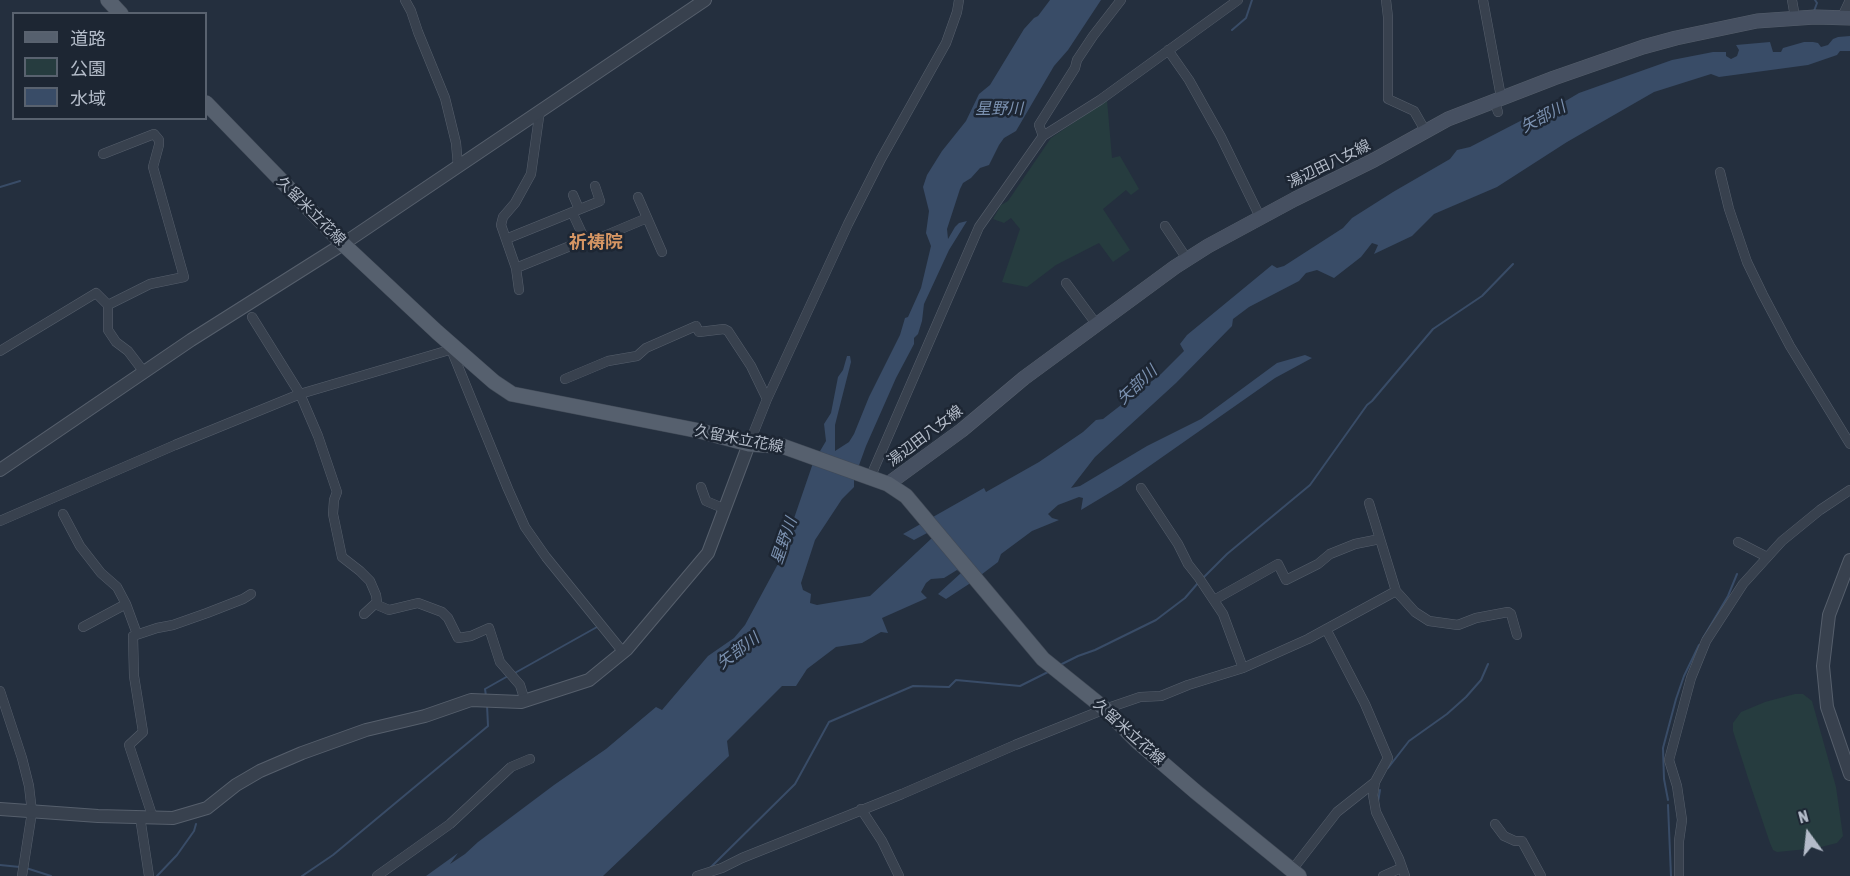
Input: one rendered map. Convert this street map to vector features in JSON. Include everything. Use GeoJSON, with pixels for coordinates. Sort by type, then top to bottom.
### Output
{"type":"FeatureCollection","features":[{"type":"Feature","properties":{"kind":"main road"},"geometry":{"type":"LineString","coordinates":[[108,0],[119,12]]}},
{"type":"Feature","properties":{"kind":"main road","name":"湯辺田八女線"},"geometry":{"type":"LineString","coordinates":[[888,484],[962,430],[1024,378],[1187,259],[1294,199],[1374,160],[1448,120],[1665,41],[1736,25],[1795,17],[1846,18]]}},
{"type":"Feature","properties":{"kind":"main road","name":"久留米立花線"},"geometry":{"type":"LineString","coordinates":[[207,104],[343,244],[453,349],[512,394],[700,431],[749,444],[782,446],[888,484],[906,496],[1043,659],[1105,709],[1138,742],[1196,792],[1296,873]]}},
{"type":"Feature","properties":{"kind":"street"},"geometry":{"type":"LineString","coordinates":[[0,470],[235,311],[343,244],[689,5],[705,0]]}},
{"type":"Feature","properties":{"kind":"street"},"geometry":{"type":"LineString","coordinates":[[0,809],[172,818],[207,808],[236,785],[260,771],[302,753],[366,730],[425,716],[471,700],[525,701],[589,680],[623,652],[708,553],[767,399],[848,224],[881,159],[935,67],[946,43],[959,0]]}},
{"type":"Feature","properties":{"kind":"street"},"geometry":{"type":"LineString","coordinates":[[1043,136],[1039,125],[1075,68],[1077,60],[1121,0]]}},
{"type":"Feature","properties":{"kind":"street"},"geometry":{"type":"LineString","coordinates":[[867,477],[979,227],[1043,136],[1100,100],[1238,0]]}},
{"type":"Feature","properties":{"kind":"street"},"geometry":{"type":"LineString","coordinates":[[1386,0],[1388,99],[1414,111],[1426,132]]}},
{"type":"Feature","properties":{"kind":"street"},"geometry":{"type":"LineString","coordinates":[[1483,0],[1498,103]]}},
{"type":"Feature","properties":{"kind":"street"},"geometry":{"type":"LineString","coordinates":[[1792,0],[1795,17]]}},
{"type":"Feature","properties":{"kind":"street"},"geometry":{"type":"LineString","coordinates":[[1846,18],[1850,0]]}},
{"type":"Feature","properties":{"kind":"street"},"geometry":{"type":"LineString","coordinates":[[401,1],[445,98],[456,143],[458,166]]}},
{"type":"Feature","properties":{"kind":"street"},"geometry":{"type":"LineString","coordinates":[[1168,50],[1189,80],[1221,137],[1261,219]]}},
{"type":"Feature","properties":{"kind":"street"},"geometry":{"type":"LineString","coordinates":[[519,291],[516,268],[501,225],[503,218],[531,174],[540,110]]}},
{"type":"Feature","properties":{"kind":"street"},"geometry":{"type":"LineString","coordinates":[[103,154],[155,130],[159,145],[153,167],[184,277],[150,284],[108,305]]}},
{"type":"Feature","properties":{"kind":"street"},"geometry":{"type":"LineString","coordinates":[[1720,172],[1729,209],[1747,262],[1790,346],[1850,444]]}},
{"type":"Feature","properties":{"kind":"street"},"geometry":{"type":"LineString","coordinates":[[506,239],[600,201],[594,186]]}},
{"type":"Feature","properties":{"kind":"street"},"geometry":{"type":"LineString","coordinates":[[573,195],[585,240]]}},
{"type":"Feature","properties":{"kind":"street"},"geometry":{"type":"LineString","coordinates":[[638,197],[662,252]]}},
{"type":"Feature","properties":{"kind":"street"},"geometry":{"type":"LineString","coordinates":[[516,268],[647,218]]}},
{"type":"Feature","properties":{"kind":"street"},"geometry":{"type":"LineString","coordinates":[[1165,225],[1187,259]]}},
{"type":"Feature","properties":{"kind":"street"},"geometry":{"type":"LineString","coordinates":[[1066,284],[1097,325]]}},
{"type":"Feature","properties":{"kind":"street"},"geometry":{"type":"LineString","coordinates":[[0,351],[96,293],[108,305],[108,330],[116,342],[132,355],[144,372]]}},
{"type":"Feature","properties":{"kind":"street"},"geometry":{"type":"LineString","coordinates":[[252,317],[300,394],[318,436],[336,492],[333,514],[342,557],[370,581],[376,595],[375,604],[364,614]]}},
{"type":"Feature","properties":{"kind":"street"},"geometry":{"type":"LineString","coordinates":[[565,379],[608,361],[637,356],[646,348],[696,326],[699,333],[724,329],[728,331],[751,366],[767,399]]}},
{"type":"Feature","properties":{"kind":"street"},"geometry":{"type":"LineString","coordinates":[[0,521],[300,394],[453,349],[507,489],[525,527],[546,557],[623,652]]}},
{"type":"Feature","properties":{"kind":"street"},"geometry":{"type":"LineString","coordinates":[[700,487],[706,501],[725,509]]}},
{"type":"Feature","properties":{"kind":"street"},"geometry":{"type":"LineString","coordinates":[[1141,488],[1179,544],[1188,564],[1223,614],[1243,668]]}},
{"type":"Feature","properties":{"kind":"street"},"geometry":{"type":"LineString","coordinates":[[1679,876],[1679,842],[1682,820],[1677,786],[1669,760],[1691,678],[1706,641],[1743,584],[1782,541],[1837,497],[1850,490]]}},
{"type":"Feature","properties":{"kind":"street"},"geometry":{"type":"LineString","coordinates":[[1370,503],[1396,591],[1415,612],[1429,621],[1458,625],[1476,618],[1508,612],[1511,614],[1517,635]]}},
{"type":"Feature","properties":{"kind":"street"},"geometry":{"type":"LineString","coordinates":[[63,514],[80,546],[101,573],[117,587],[137,634]]}},
{"type":"Feature","properties":{"kind":"street"},"geometry":{"type":"LineString","coordinates":[[1214,600],[1278,564],[1286,580],[1318,564],[1330,554],[1355,544],[1380,539]]}},
{"type":"Feature","properties":{"kind":"street"},"geometry":{"type":"LineString","coordinates":[[1738,542],[1767,557]]}},
{"type":"Feature","properties":{"kind":"street"},"geometry":{"type":"LineString","coordinates":[[1850,560],[1829,615],[1823,666],[1827,707],[1850,774]]}},
{"type":"Feature","properties":{"kind":"street"},"geometry":{"type":"LineString","coordinates":[[698,876],[712,873],[742,858],[1105,709],[1140,697],[1161,696],[1243,668],[1288,649],[1396,591]]}},
{"type":"Feature","properties":{"kind":"street"},"geometry":{"type":"LineString","coordinates":[[153,818],[129,745],[143,732],[134,676],[132,636],[173,625],[236,602],[251,594]]}},
{"type":"Feature","properties":{"kind":"street"},"geometry":{"type":"LineString","coordinates":[[375,604],[389,610],[418,603],[442,612],[448,618],[458,638],[471,636],[489,628],[500,662],[520,685],[525,701]]}},
{"type":"Feature","properties":{"kind":"street"},"geometry":{"type":"LineString","coordinates":[[83,627],[126,604]]}},
{"type":"Feature","properties":{"kind":"street"},"geometry":{"type":"LineString","coordinates":[[1326,629],[1365,704],[1388,758],[1375,782],[1373,795],[1376,812],[1399,859],[1402,872],[1383,876]]}},
{"type":"Feature","properties":{"kind":"street"},"geometry":{"type":"LineString","coordinates":[[0,691],[22,758],[32,812],[22,876]]}},
{"type":"Feature","properties":{"kind":"street"},"geometry":{"type":"LineString","coordinates":[[377,876],[450,824],[511,767],[530,759]]}},
{"type":"Feature","properties":{"kind":"street"},"geometry":{"type":"LineString","coordinates":[[1296,873],[1337,812],[1375,782]]}},
{"type":"Feature","properties":{"kind":"street"},"geometry":{"type":"LineString","coordinates":[[861,809],[882,841],[899,876]]}},
{"type":"Feature","properties":{"kind":"street"},"geometry":{"type":"LineString","coordinates":[[140,817],[149,876]]}},
{"type":"Feature","properties":{"kind":"street"},"geometry":{"type":"LineString","coordinates":[[1495,824],[1504,836],[1515,841],[1522,841],[1541,876]]}},
{"type":"Feature","properties":{"kind":"green space"},"geometry":{"type":"Polygon","coordinates":[[[1107,100],[1112,158],[1120,156],[1139,189],[1131,195],[1126,190],[1103,209],[1130,250],[1113,262],[1099,243],[1056,265],[1027,287],[1002,282],[1020,229],[1011,218],[1004,223],[993,219],[1001,205],[1008,201],[1051,138],[1107,100]]]}},
{"type":"Feature","properties":{"kind":"green space"},"geometry":{"type":"Polygon","coordinates":[[[1803,694],[1812,701],[1836,787],[1843,836],[1837,843],[1817,848],[1777,852],[1773,850],[1770,843],[1733,731],[1733,723],[1741,712],[1765,702],[1803,694]]]}},
{"type":"Feature","properties":{"kind":"water"},"geometry":{"type":"Polygon","coordinates":[[[1050,0],[1101,0],[1068,50],[1054,66],[1016,131],[1004,138],[989,165],[980,168],[963,183],[960,189],[947,229],[948,239],[959,223],[967,221],[949,250],[924,304],[918,334],[914,338],[914,344],[896,378],[866,446],[854,479],[854,487],[842,499],[815,540],[801,583],[803,590],[811,594],[810,603],[817,605],[870,596],[932,538],[929,532],[914,540],[903,534],[984,488],[986,492],[1039,462],[1083,432],[1096,420],[1103,419],[1161,374],[1184,351],[1180,344],[1187,335],[1272,265],[1277,268],[1284,266],[1343,228],[1352,218],[1450,159],[1457,150],[1470,147],[1528,117],[1557,106],[1579,93],[1672,60],[1713,52],[1726,52],[1726,56],[1731,59],[1737,56],[1739,50],[1736,45],[1770,42],[1773,52],[1781,52],[1783,48],[1804,42],[1818,43],[1821,47],[1828,45],[1838,37],[1850,36],[1850,51],[1840,51],[1837,55],[1808,65],[1719,77],[1711,74],[1654,92],[1567,142],[1497,187],[1434,214],[1412,236],[1374,254],[1378,245],[1372,243],[1361,257],[1334,278],[1317,270],[1306,273],[1299,281],[1249,307],[1233,319],[1232,326],[1176,383],[1095,457],[1071,488],[1080,486],[1147,446],[1201,419],[1277,363],[1305,355],[1312,358],[1275,378],[1121,486],[1081,510],[1083,498],[1079,497],[1058,505],[1048,514],[1059,520],[1032,531],[1001,554],[998,562],[946,599],[938,594],[961,573],[957,570],[944,578],[931,579],[921,592],[927,598],[882,618],[888,633],[881,632],[862,643],[836,647],[807,669],[796,686],[782,686],[727,741],[729,756],[603,876],[426,876],[458,853],[450,864],[465,854],[554,785],[606,749],[656,707],[662,710],[708,656],[734,638],[745,625],[779,562],[813,463],[826,441],[824,424],[831,413],[838,377],[843,370],[847,356],[850,356],[851,362],[835,425],[835,451],[849,442],[854,434],[869,397],[900,335],[905,318],[908,317],[921,288],[931,246],[926,233],[929,211],[923,187],[927,175],[942,151],[966,121],[979,94],[990,85],[1024,29],[1050,0]]]}},
{"type":"Feature","properties":{"kind":"waterway"},"geometry":{"type":"LineString","coordinates":[[1232,30],[1246,18],[1252,0]]}},
{"type":"Feature","properties":{"kind":"waterway"},"geometry":{"type":"LineString","coordinates":[[1814,11],[1817,3],[1815,0]]}},
{"type":"Feature","properties":{"kind":"waterway"},"geometry":{"type":"LineString","coordinates":[[0,187],[20,181]]}},
{"type":"Feature","properties":{"kind":"waterway"},"geometry":{"type":"LineString","coordinates":[[1202,579],[1227,554],[1310,485],[1367,405],[1433,329],[1482,296],[1513,264]]}},
{"type":"Feature","properties":{"kind":"waterway"},"geometry":{"type":"LineString","coordinates":[[1703,638],[1728,596],[1737,574]]}},
{"type":"Feature","properties":{"kind":"waterway"},"geometry":{"type":"LineString","coordinates":[[1060,665],[1156,620],[1185,598],[1198,583]]}},
{"type":"Feature","properties":{"kind":"waterway"},"geometry":{"type":"LineString","coordinates":[[513,674],[597,627]]}},
{"type":"Feature","properties":{"kind":"waterway"},"geometry":{"type":"LineString","coordinates":[[1668,800],[1664,779],[1663,748],[1684,676],[1699,645]]}},
{"type":"Feature","properties":{"kind":"waterway"},"geometry":{"type":"LineString","coordinates":[[1388,768],[1409,741],[1447,714],[1466,697],[1481,680],[1488,664]]}},
{"type":"Feature","properties":{"kind":"waterway"},"geometry":{"type":"LineString","coordinates":[[710,868],[795,784],[829,722],[913,686],[949,687],[956,680],[1020,686],[1050,671]]}},
{"type":"Feature","properties":{"kind":"waterway"},"geometry":{"type":"LineString","coordinates":[[486,696],[485,689],[508,676]]}},
{"type":"Feature","properties":{"kind":"waterway"},"geometry":{"type":"LineString","coordinates":[[302,876],[333,855],[488,726],[487,705]]}},
{"type":"Feature","properties":{"kind":"waterway"},"geometry":{"type":"LineString","coordinates":[[1378,802],[1380,790]]}},
{"type":"Feature","properties":{"kind":"waterway"},"geometry":{"type":"LineString","coordinates":[[1668,805],[1671,876]]}},
{"type":"Feature","properties":{"kind":"waterway"},"geometry":{"type":"LineString","coordinates":[[157,876],[177,855],[194,831],[196,824]]}},
{"type":"Feature","properties":{"kind":"waterway"},"geometry":{"type":"LineString","coordinates":[[0,865],[20,867]]}},
{"type":"Feature","properties":{"kind":"waterway"},"geometry":{"type":"LineString","coordinates":[[26,868],[51,876]]}},
{"type":"Feature","properties":{"kind":"district","name":"祈祷院"},"geometry":{"type":"Point","coordinates":[596,242]}},
{"type":"Feature","properties":{"kind":"water label","name":"星野川"},"geometry":{"type":"Point","coordinates":[999,109]}},
{"type":"Feature","properties":{"kind":"water label","name":"矢部川"},"geometry":{"type":"Point","coordinates":[1543,117]}},
{"type":"Feature","properties":{"kind":"water label","name":"矢部川"},"geometry":{"type":"Point","coordinates":[1137,385]}},
{"type":"Feature","properties":{"kind":"water label","name":"星野川"},"geometry":{"type":"Point","coordinates":[784,541]}},
{"type":"Feature","properties":{"kind":"water label","name":"矢部川"},"geometry":{"type":"Point","coordinates":[738,651]}}]}
